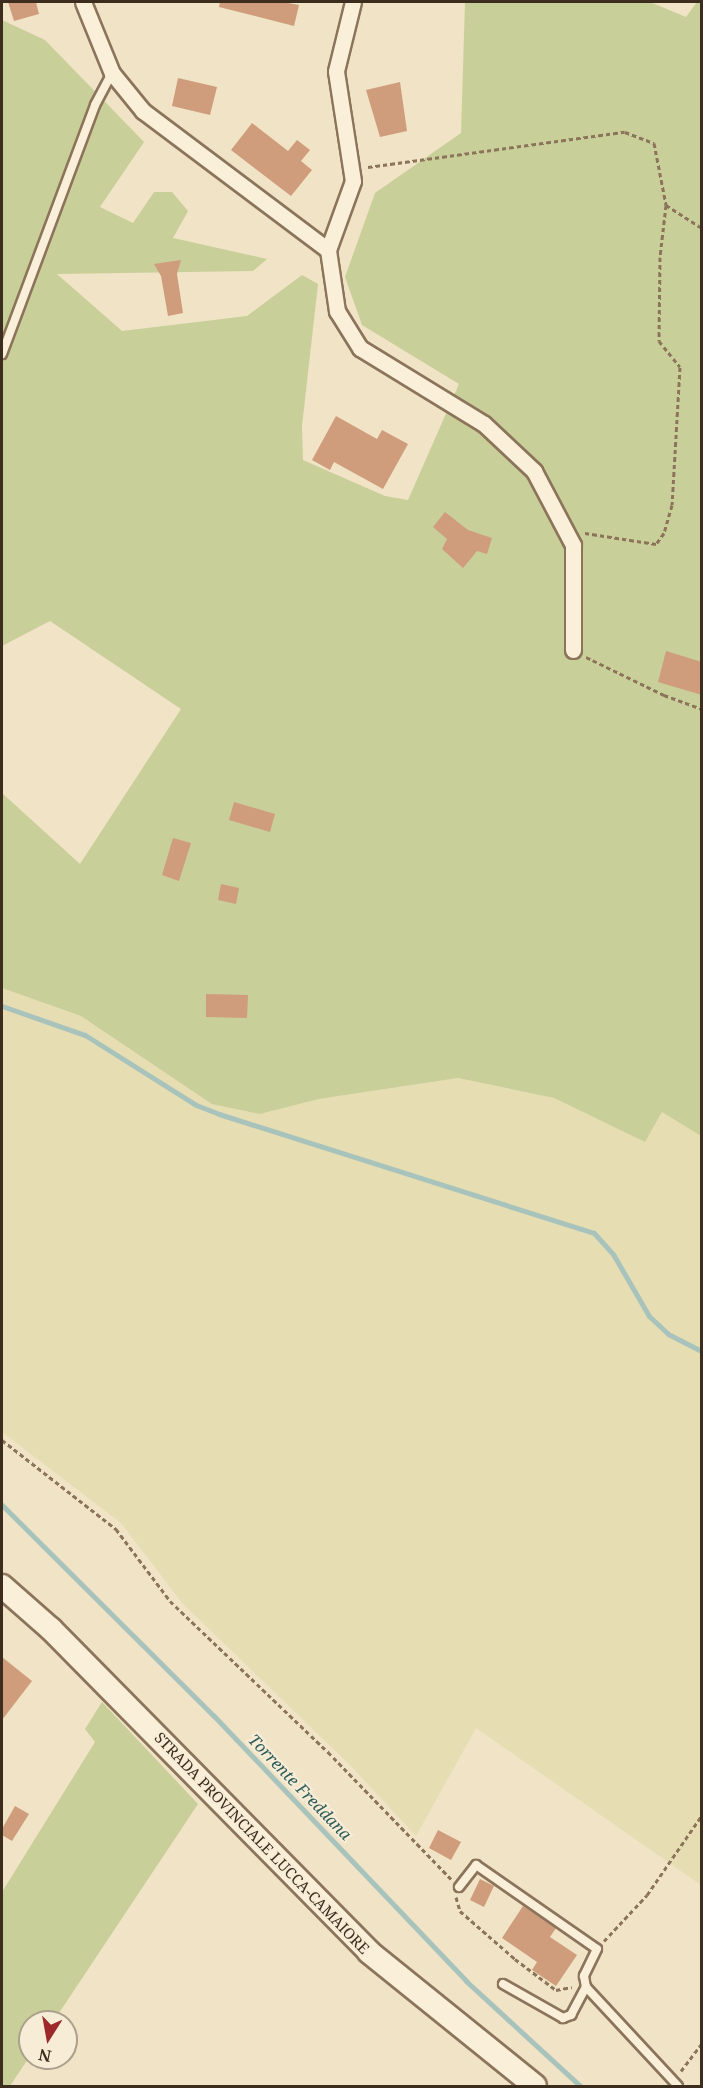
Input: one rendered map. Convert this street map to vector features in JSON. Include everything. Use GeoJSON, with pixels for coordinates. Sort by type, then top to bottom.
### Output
{"type":"FeatureCollection","features":[{"type":"Feature","properties":{"kind":"main road","name":"STRADA PROVINCIALE LUCCA-CAMAIORE"},"geometry":{"type":"LineString","coordinates":[[2,1586],[51,1629],[369,1953],[535,2086]]}},
{"type":"Feature","properties":{"kind":"street"},"geometry":{"type":"LineString","coordinates":[[83,2],[112,74],[143,111],[328,250]]}},
{"type":"Feature","properties":{"kind":"street"},"geometry":{"type":"LineString","coordinates":[[353,2],[336,70],[353,181],[328,250],[337,311],[360,348],[484,424],[534,471],[568,531],[573,545],[573,650]]}},
{"type":"Feature","properties":{"kind":"lane"},"geometry":{"type":"LineString","coordinates":[[2,354],[95,105],[112,74]]}},
{"type":"Feature","properties":{"kind":"lane"},"geometry":{"type":"LineString","coordinates":[[459,1887],[476,1865],[597,1949],[584,1976],[586,1987],[676,2084]]}},
{"type":"Feature","properties":{"kind":"lane"},"geometry":{"type":"LineString","coordinates":[[503,1984],[563,2018],[571,2015],[586,1987]]}},
{"type":"Feature","properties":{"kind":"path"},"geometry":{"type":"LineString","coordinates":[[351,170],[625,132],[654,143],[666,205],[660,257],[659,341],[680,367],[672,505],[664,533],[656,544],[568,531]]}},
{"type":"Feature","properties":{"kind":"path"},"geometry":{"type":"LineString","coordinates":[[666,205],[702,228]]}},
{"type":"Feature","properties":{"kind":"path"},"geometry":{"type":"LineString","coordinates":[[573,650],[664,695],[702,709]]}},
{"type":"Feature","properties":{"kind":"path"},"geometry":{"type":"LineString","coordinates":[[2,1440],[116,1529],[170,1601],[328,1752],[459,1887],[456,1899],[460,1911],[556,1990],[568,1989],[584,1976]]}},
{"type":"Feature","properties":{"kind":"path"},"geometry":{"type":"LineString","coordinates":[[597,1949],[647,1895],[702,1815]]}},
{"type":"Feature","properties":{"kind":"path"},"geometry":{"type":"LineString","coordinates":[[676,2084],[702,2043]]}},
{"type":"Feature","properties":{"kind":"shaded area"},"geometry":{"type":"Polygon","coordinates":[[[2,988],[81,1016],[138,1050],[260,1114],[319,1099],[458,1078],[554,1098],[645,1142],[662,1112],[701,1136],[701,1885],[476,1728],[416,1836],[348,1763],[183,1604],[121,1523],[2,1432],[2,988]]]}},
{"type":"Feature","properties":{"kind":"green space"},"geometry":{"type":"Polygon","coordinates":[[[465,2],[650,2],[686,17],[697,2],[701,2],[701,1136],[662,1112],[645,1142],[554,1098],[458,1078],[319,1099],[260,1114],[212,1104],[81,1016],[2,988],[2,793],[80,864],[181,709],[50,621],[2,646],[2,20],[45,40],[144,142],[100,207],[133,223],[154,192],[172,192],[188,211],[173,238],[267,259],[253,271],[57,274],[122,331],[247,316],[302,275],[318,284],[302,426],[303,460],[385,496],[408,500],[459,384],[362,325],[345,277],[375,193],[461,133],[465,2]]]}},
{"type":"Feature","properties":{"kind":"green space"},"geometry":{"type":"Polygon","coordinates":[[[102,1702],[198,1804],[61,2010],[18,2010],[18,2070],[21,2070],[10,2086],[2,2086],[2,1892],[95,1742],[85,1729],[102,1702]]]}},
{"type":"Feature","properties":{"kind":"building"},"geometry":{"type":"Polygon","coordinates":[[[8,2],[36,2],[39,14],[14,21],[8,2]]]}},
{"type":"Feature","properties":{"kind":"building"},"geometry":{"type":"Polygon","coordinates":[[[220,2],[283,2],[299,5],[294,26],[219,7],[220,2]]]}},
{"type":"Feature","properties":{"kind":"building"},"geometry":{"type":"Polygon","coordinates":[[[178,78],[217,87],[210,115],[172,106],[178,78]]]}},
{"type":"Feature","properties":{"kind":"building"},"geometry":{"type":"Polygon","coordinates":[[[400,82],[407,131],[380,137],[366,90],[400,82]]]}},
{"type":"Feature","properties":{"kind":"building"},"geometry":{"type":"Polygon","coordinates":[[[252,123],[288,151],[297,140],[310,150],[301,161],[312,170],[291,196],[231,150],[252,123]]]}},
{"type":"Feature","properties":{"kind":"building"},"geometry":{"type":"Polygon","coordinates":[[[181,260],[177,274],[183,313],[168,316],[161,276],[154,264],[181,260]]]}},
{"type":"Feature","properties":{"kind":"building"},"geometry":{"type":"Polygon","coordinates":[[[336,416],[377,439],[382,430],[408,444],[383,489],[334,462],[330,470],[312,460],[336,416]]]}},
{"type":"Feature","properties":{"kind":"building"},"geometry":{"type":"Polygon","coordinates":[[[445,512],[468,530],[492,538],[487,554],[477,551],[463,568],[442,549],[447,539],[433,527],[445,512]]]}},
{"type":"Feature","properties":{"kind":"building"},"geometry":{"type":"Polygon","coordinates":[[[666,651],[702,662],[702,695],[658,682],[666,651]]]}},
{"type":"Feature","properties":{"kind":"building"},"geometry":{"type":"Polygon","coordinates":[[[234,802],[275,814],[270,832],[229,820],[234,802]]]}},
{"type":"Feature","properties":{"kind":"building"},"geometry":{"type":"Polygon","coordinates":[[[173,838],[191,843],[179,881],[162,875],[173,838]]]}},
{"type":"Feature","properties":{"kind":"building"},"geometry":{"type":"Polygon","coordinates":[[[221,884],[239,888],[236,904],[218,900],[221,884]]]}},
{"type":"Feature","properties":{"kind":"building"},"geometry":{"type":"Polygon","coordinates":[[[206,994],[248,995],[247,1018],[206,1017],[206,994]]]}},
{"type":"Feature","properties":{"kind":"building"},"geometry":{"type":"Polygon","coordinates":[[[2,1657],[32,1681],[2,1720],[2,1657]]]}},
{"type":"Feature","properties":{"kind":"building"},"geometry":{"type":"Polygon","coordinates":[[[15,1806],[29,1814],[12,1841],[2,1835],[2,1829],[15,1806]]]}},
{"type":"Feature","properties":{"kind":"building"},"geometry":{"type":"Polygon","coordinates":[[[438,1830],[461,1842],[451,1860],[429,1848],[438,1830]]]}},
{"type":"Feature","properties":{"kind":"building"},"geometry":{"type":"Polygon","coordinates":[[[480,1879],[494,1886],[484,1907],[470,1900],[480,1879]]]}},
{"type":"Feature","properties":{"kind":"building"},"geometry":{"type":"Polygon","coordinates":[[[523,1906],[556,1928],[550,1937],[577,1955],[556,1986],[532,1970],[537,1962],[502,1938],[523,1906]]]}},
{"type":"Feature","properties":{"kind":"waterway"},"geometry":{"type":"LineString","coordinates":[[2,1006],[85,1035],[196,1105],[219,1114],[594,1233],[613,1254],[649,1316],[668,1334],[702,1351]]}},
{"type":"Feature","properties":{"kind":"waterway","name":"Torrente Freddana"},"geometry":{"type":"LineString","coordinates":[[2,1505],[214,1716],[466,1981],[580,2086]]}}]}
